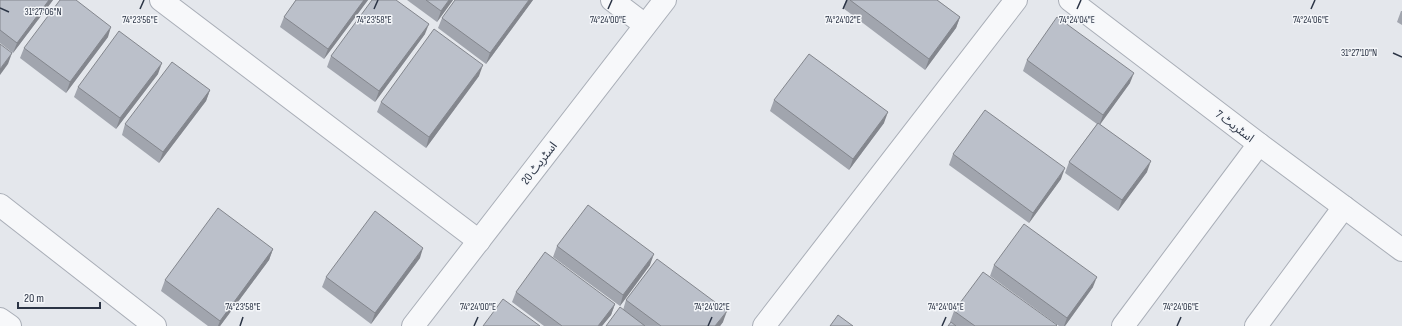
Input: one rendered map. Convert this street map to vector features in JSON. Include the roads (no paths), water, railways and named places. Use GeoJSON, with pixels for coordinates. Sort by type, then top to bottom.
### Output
{"type":"FeatureCollection","features":[{"type":"Feature","properties":{"kind":"street"},"geometry":{"type":"LineString","coordinates":[[161,0],[479,241]]}},
{"type":"Feature","properties":{"kind":"street"},"geometry":{"type":"LineString","coordinates":[[612,0],[645,26]]}},
{"type":"Feature","properties":{"kind":"street","name":"اسٹریٹ 20"},"geometry":{"type":"LineString","coordinates":[[413,326],[665,0]]}},
{"type":"Feature","properties":{"kind":"street"},"geometry":{"type":"LineString","coordinates":[[764,326],[1016,0]]}},
{"type":"Feature","properties":{"kind":"street","name":"اسٹریٹ 7"},"geometry":{"type":"LineString","coordinates":[[1070,0],[1259,144],[1402,250]]}},
{"type":"Feature","properties":{"kind":"street"},"geometry":{"type":"LineString","coordinates":[[1123,326],[1259,144]]}},
{"type":"Feature","properties":{"kind":"street"},"geometry":{"type":"LineString","coordinates":[[0,205],[155,326]]}},
{"type":"Feature","properties":{"kind":"street"},"geometry":{"type":"LineString","coordinates":[[1256,326],[1344,207]]}},
{"type":"Feature","properties":{"kind":"street"},"geometry":{"type":"LineString","coordinates":[[0,318],[10,326]]}}]}
